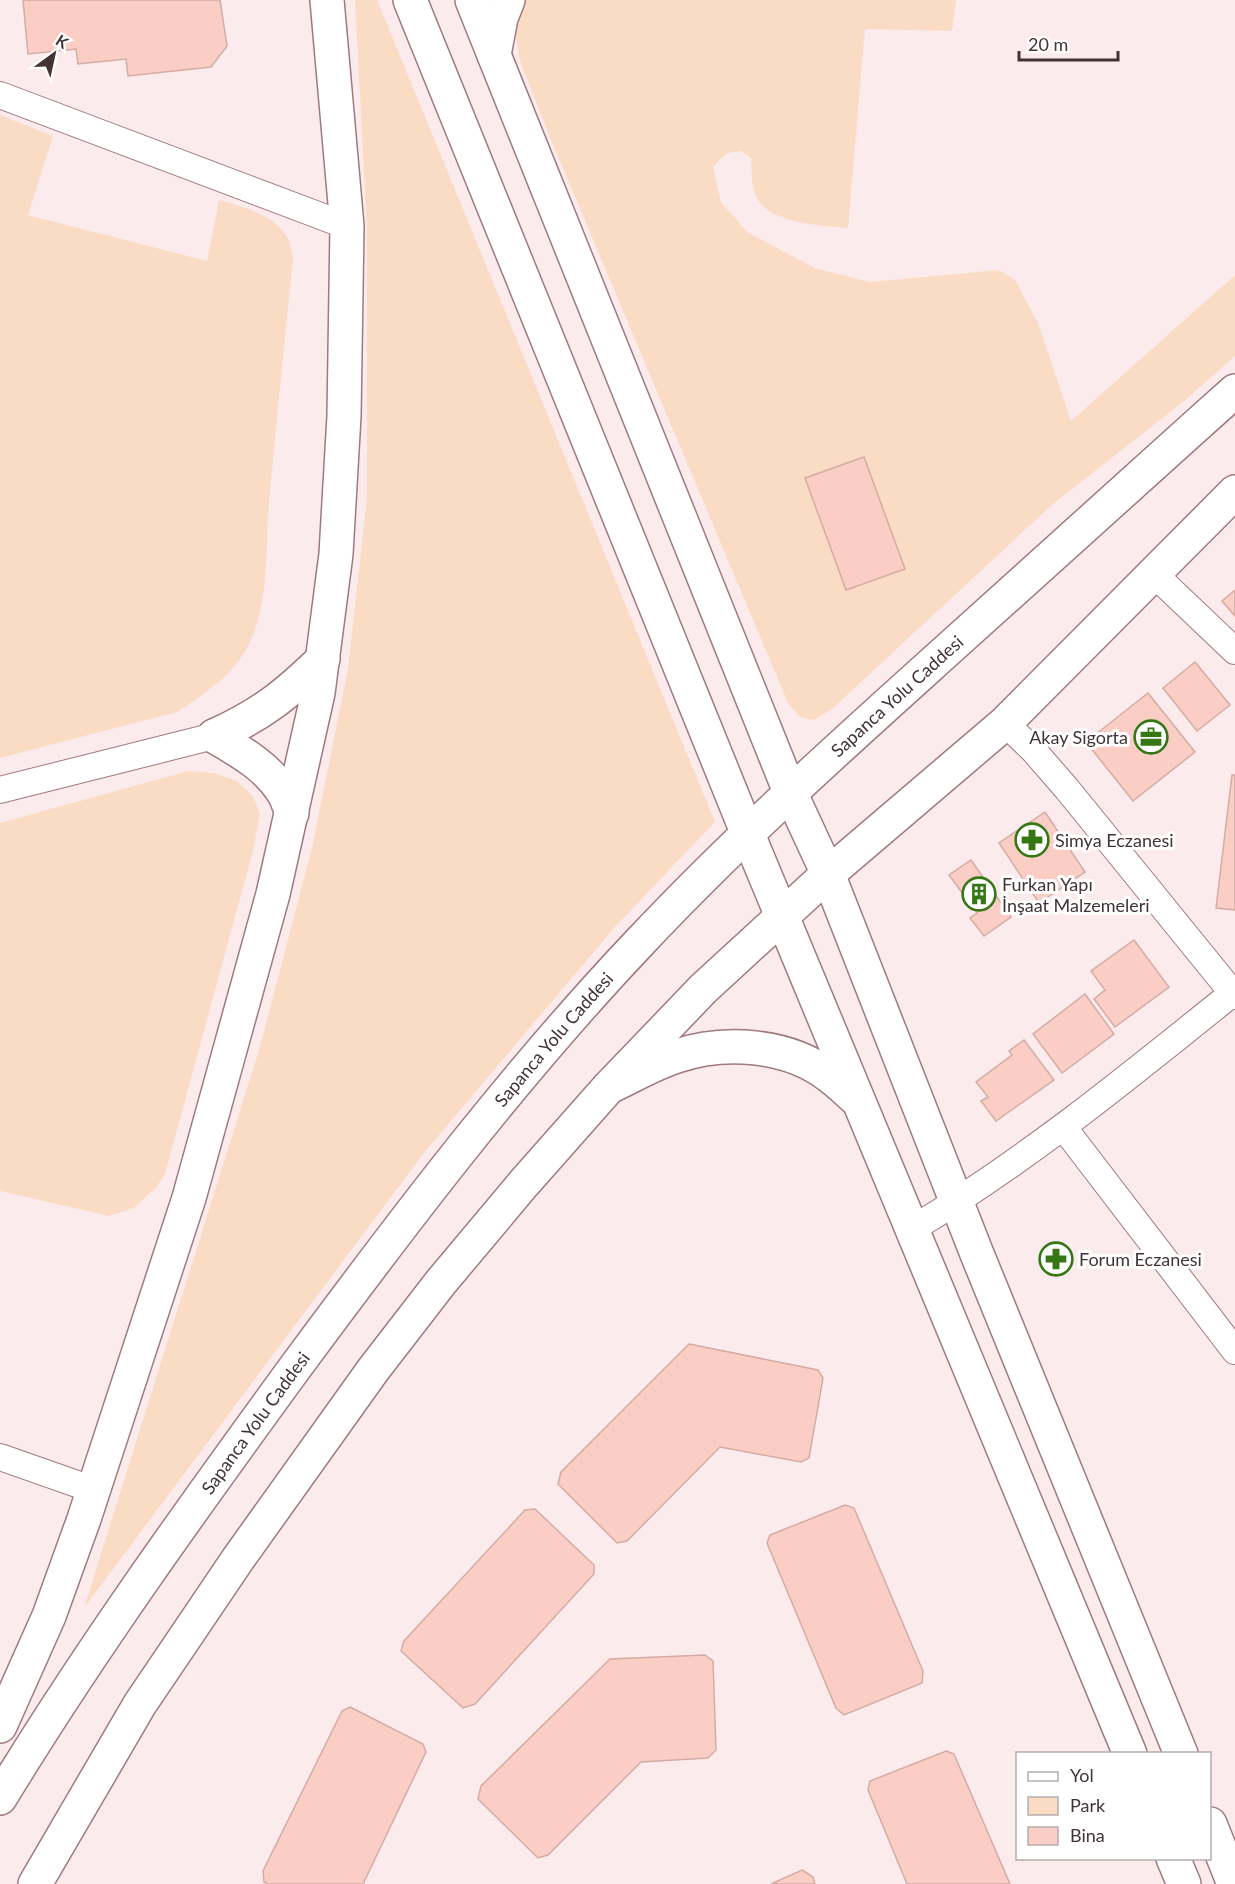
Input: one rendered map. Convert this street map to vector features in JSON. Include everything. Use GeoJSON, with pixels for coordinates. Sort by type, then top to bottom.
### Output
{"type":"FeatureCollection","features":[{"type":"Feature","properties":{"kind":"main road"},"geometry":{"type":"LineString","coordinates":[[0,1726],[49,1616],[94,1490],[189,1198],[273,894],[312,727],[336,554],[344,416],[347,226],[327,0]]}},
{"type":"Feature","properties":{"kind":"main road"},"geometry":{"type":"LineString","coordinates":[[410,0],[747,832],[1129,1752]]}},
{"type":"Feature","properties":{"kind":"main road"},"geometry":{"type":"LineString","coordinates":[[472,0],[790,792],[828,874],[957,1203],[1180,1752]]}},
{"type":"Feature","properties":{"kind":"main road"},"geometry":{"type":"LineString","coordinates":[[494,55],[501,18],[508,0]]}},
{"type":"Feature","properties":{"kind":"main road","name":"Sapanca Yolu Caddesi"},"geometry":{"type":"LineString","coordinates":[[0,1798],[58,1705],[167,1543],[354,1288],[484,1122],[638,943],[747,832],[790,792],[1235,391]]}},
{"type":"Feature","properties":{"kind":"main road"},"geometry":{"type":"LineString","coordinates":[[35,1884],[140,1704],[238,1559],[373,1370],[456,1264],[524,1183],[608,1088],[702,989],[828,874],[1005,723],[1235,492]]}},
{"type":"Feature","properties":{"kind":"main road"},"geometry":{"type":"LineString","coordinates":[[214,736],[247,721],[276,702],[323,658]]}},
{"type":"Feature","properties":{"kind":"main road"},"geometry":{"type":"LineString","coordinates":[[214,736],[247,755],[266,772],[283,792],[292,813]]}},
{"type":"Feature","properties":{"kind":"main road"},"geometry":{"type":"LineString","coordinates":[[608,1088],[676,1056],[708,1048],[739,1047],[773,1051],[804,1060],[827,1074],[861,1105]]}},
{"type":"Feature","properties":{"kind":"main road"},"geometry":{"type":"LineString","coordinates":[[1211,1829],[1234,1884]]}},
{"type":"Feature","properties":{"kind":"main road"},"geometry":{"type":"LineString","coordinates":[[1174,1860],[1184,1884]]}},
{"type":"Feature","properties":{"kind":"street"},"geometry":{"type":"LineString","coordinates":[[0,95],[347,226]]}},
{"type":"Feature","properties":{"kind":"street"},"geometry":{"type":"LineString","coordinates":[[1154,574],[1235,651]]}},
{"type":"Feature","properties":{"kind":"street"},"geometry":{"type":"LineString","coordinates":[[912,1229],[957,1203],[1064,1128],[1234,993],[1067,789],[1034,751],[1005,723]]}},
{"type":"Feature","properties":{"kind":"street"},"geometry":{"type":"LineString","coordinates":[[0,790],[214,736]]}},
{"type":"Feature","properties":{"kind":"street"},"geometry":{"type":"LineString","coordinates":[[1064,1128],[1235,1351]]}},
{"type":"Feature","properties":{"kind":"street"},"geometry":{"type":"LineString","coordinates":[[0,1457],[94,1490]]}},
{"type":"Feature","properties":{"kind":"green space"},"geometry":{"type":"Polygon","coordinates":[[[355,0],[377,0],[715,822],[615,927],[423,1154],[84,1608],[259,1050],[312,848],[348,669],[367,497],[367,231],[355,0]]]}},
{"type":"Feature","properties":{"kind":"green space"},"geometry":{"type":"Polygon","coordinates":[[[524,0],[956,0],[952,31],[865,29],[848,228],[794,221],[768,210],[759,202],[754,191],[751,158],[741,151],[727,153],[713,167],[721,202],[747,232],[815,268],[870,282],[999,270],[1015,280],[1038,323],[1071,421],[1235,275],[1235,356],[1183,402],[1053,504],[832,709],[814,720],[800,717],[788,703],[520,61],[515,30],[524,0]]]}},
{"type":"Feature","properties":{"kind":"green space"},"geometry":{"type":"Polygon","coordinates":[[[0,115],[53,136],[28,215],[207,261],[219,200],[258,213],[276,224],[288,239],[293,258],[272,473],[263,596],[260,614],[247,648],[225,677],[177,712],[0,758],[0,115]]]}},
{"type":"Feature","properties":{"kind":"green space"},"geometry":{"type":"Polygon","coordinates":[[[188,771],[214,773],[237,781],[253,796],[260,813],[254,847],[165,1174],[156,1188],[134,1208],[109,1216],[0,1191],[0,823],[188,771]]]}},
{"type":"Feature","properties":{"kind":"building"},"geometry":{"type":"Polygon","coordinates":[[[23,0],[220,0],[227,46],[211,67],[128,76],[126,59],[78,64],[76,49],[28,54],[23,0]]]}},
{"type":"Feature","properties":{"kind":"building"},"geometry":{"type":"Polygon","coordinates":[[[864,457],[905,569],[846,590],[805,478],[864,457]]]}},
{"type":"Feature","properties":{"kind":"building"},"geometry":{"type":"Polygon","coordinates":[[[1235,590],[1235,616],[1222,601],[1235,590]]]}},
{"type":"Feature","properties":{"kind":"building"},"geometry":{"type":"Polygon","coordinates":[[[1195,662],[1230,705],[1197,731],[1163,688],[1195,662]]]}},
{"type":"Feature","properties":{"kind":"building"},"geometry":{"type":"Polygon","coordinates":[[[1148,693],[1195,752],[1133,801],[1086,742],[1148,693]]]}},
{"type":"Feature","properties":{"kind":"building"},"geometry":{"type":"Polygon","coordinates":[[[1232,775],[1235,775],[1235,910],[1216,908],[1232,775]]]}},
{"type":"Feature","properties":{"kind":"building"},"geometry":{"type":"Polygon","coordinates":[[[1045,812],[1085,872],[1039,903],[999,843],[1045,812]]]}},
{"type":"Feature","properties":{"kind":"building","name":"Furkan Yapı İnşaat Malzemeleri"},"geometry":{"type":"Polygon","coordinates":[[[971,860],[1011,917],[984,936],[970,918],[977,913],[949,875],[971,860]]]}},
{"type":"Feature","properties":{"kind":"building"},"geometry":{"type":"Polygon","coordinates":[[[1134,940],[1169,987],[1115,1027],[1094,999],[1105,990],[1091,971],[1134,940]]]}},
{"type":"Feature","properties":{"kind":"building"},"geometry":{"type":"Polygon","coordinates":[[[1085,994],[1114,1034],[1062,1073],[1033,1034],[1085,994]]]}},
{"type":"Feature","properties":{"kind":"building"},"geometry":{"type":"Polygon","coordinates":[[[1024,1040],[1054,1080],[996,1121],[981,1101],[988,1097],[976,1082],[1012,1055],[1009,1051],[1024,1040]]]}},
{"type":"Feature","properties":{"kind":"building"},"geometry":{"type":"Polygon","coordinates":[[[689,1344],[818,1370],[823,1378],[809,1458],[801,1462],[720,1447],[627,1541],[617,1543],[558,1484],[561,1472],[689,1344]]]}},
{"type":"Feature","properties":{"kind":"building"},"geometry":{"type":"Polygon","coordinates":[[[845,1505],[854,1508],[923,1671],[922,1683],[844,1715],[836,1708],[767,1543],[770,1535],[845,1505]]]}},
{"type":"Feature","properties":{"kind":"building"},"geometry":{"type":"Polygon","coordinates":[[[535,1509],[594,1565],[594,1574],[475,1704],[463,1708],[401,1651],[404,1641],[525,1510],[535,1509]]]}},
{"type":"Feature","properties":{"kind":"building"},"geometry":{"type":"Polygon","coordinates":[[[705,1655],[713,1661],[716,1750],[708,1758],[641,1762],[548,1855],[538,1858],[478,1799],[481,1786],[610,1659],[705,1655]]]}},
{"type":"Feature","properties":{"kind":"building"},"geometry":{"type":"Polygon","coordinates":[[[350,1707],[423,1744],[426,1752],[363,1884],[268,1884],[264,1882],[263,1871],[342,1711],[350,1707]]]}},
{"type":"Feature","properties":{"kind":"building"},"geometry":{"type":"Polygon","coordinates":[[[946,1751],[954,1754],[1010,1884],[907,1884],[868,1790],[870,1781],[946,1751]]]}},
{"type":"Feature","properties":{"kind":"building"},"geometry":{"type":"Polygon","coordinates":[[[802,1870],[813,1877],[815,1884],[771,1884],[802,1870]]]}},
{"type":"Feature","properties":{"kind":"place","name":"Akay Sigorta"},"geometry":{"type":"Point","coordinates":[1151,737]}},
{"type":"Feature","properties":{"kind":"place","name":"Simya Eczanesi"},"geometry":{"type":"Point","coordinates":[1032,840]}},
{"type":"Feature","properties":{"kind":"place","name":"Furkan Yapı İnşaat Malzemeleri"},"geometry":{"type":"Point","coordinates":[979,894]}},
{"type":"Feature","properties":{"kind":"place","name":"Forum Eczanesi"},"geometry":{"type":"Point","coordinates":[1056,1259]}}]}
